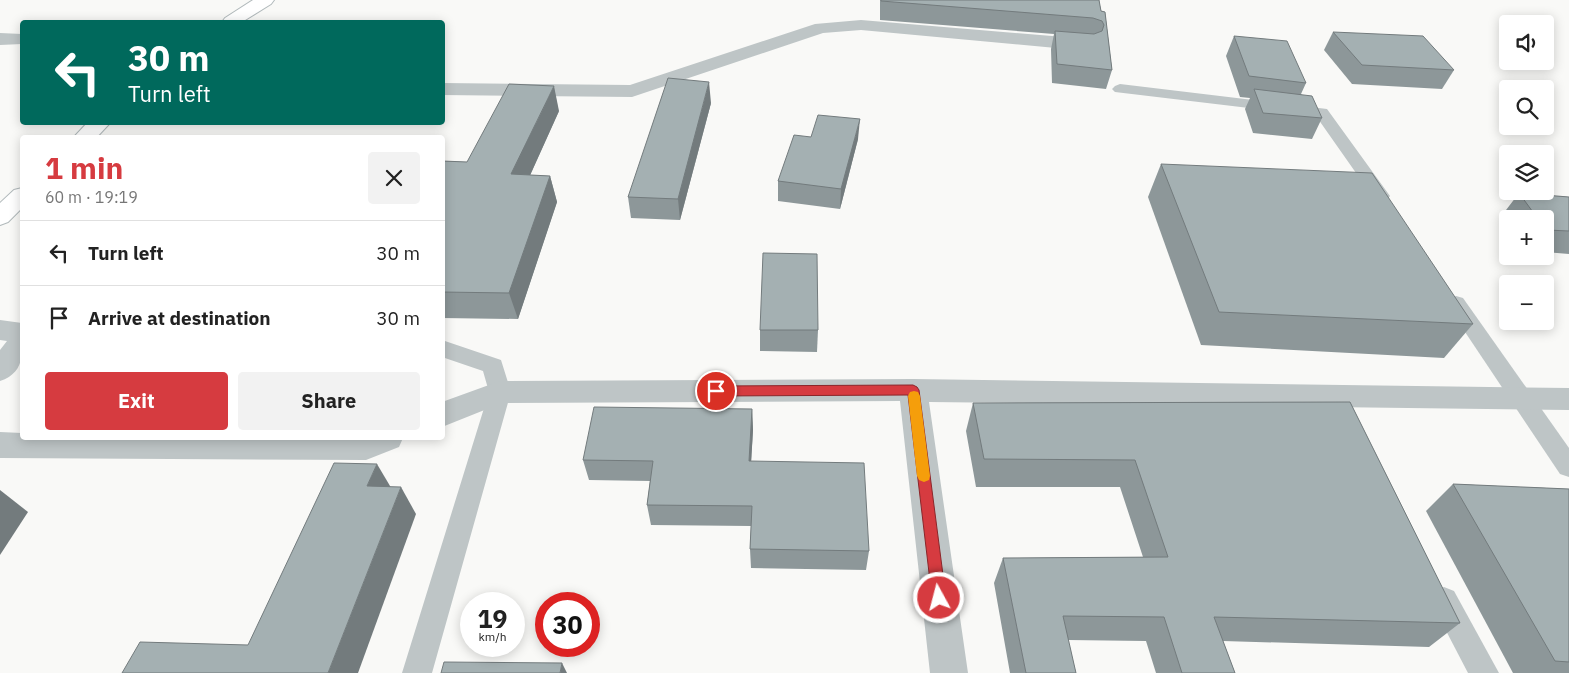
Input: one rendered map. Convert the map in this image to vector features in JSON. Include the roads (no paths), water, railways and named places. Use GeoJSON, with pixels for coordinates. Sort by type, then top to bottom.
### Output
{"type":"FeatureCollection","features":[{"type":"Feature","properties":{"kind":"main road"},"geometry":{"type":"LineString","coordinates":[[234,20],[264,0]]}},
{"type":"Feature","properties":{"kind":"main road"},"geometry":{"type":"LineString","coordinates":[[86,135],[98,125]]}},
{"type":"Feature","properties":{"kind":"main road"},"geometry":{"type":"LineString","coordinates":[[0,217],[20,197]]}},
{"type":"Feature","properties":{"kind":"street"},"geometry":{"type":"LineString","coordinates":[[445,89],[632,91],[821,28],[861,26],[1088,45]]}},
{"type":"Feature","properties":{"kind":"street"},"geometry":{"type":"LineString","coordinates":[[0,39],[20,39]]}},
{"type":"Feature","properties":{"kind":"street"},"geometry":{"type":"LineString","coordinates":[[0,330],[16,331],[20,338]]}},
{"type":"Feature","properties":{"kind":"street"},"geometry":{"type":"LineString","coordinates":[[0,370],[20,345]]}},
{"type":"Feature","properties":{"kind":"street"},"geometry":{"type":"LineString","coordinates":[[445,415],[500,392],[913,390],[1335,397],[1521,397],[1569,400]]}},
{"type":"Feature","properties":{"kind":"street"},"geometry":{"type":"LineString","coordinates":[[913,390],[948,673]]}},
{"type":"Feature","properties":{"kind":"street"},"geometry":{"type":"LineString","coordinates":[[0,445],[136,442],[366,446],[382,440]]}},
{"type":"Feature","properties":{"kind":"lane"},"geometry":{"type":"LineString","coordinates":[[1120,89],[1321,112],[1392,211]]}},
{"type":"Feature","properties":{"kind":"lane"},"geometry":{"type":"LineString","coordinates":[[1448,292],[1569,467]]}},
{"type":"Feature","properties":{"kind":"lane"},"geometry":{"type":"LineString","coordinates":[[416,673],[500,392],[493,366],[445,349]]}},
{"type":"Feature","properties":{"kind":"lane"},"geometry":{"type":"LineString","coordinates":[[1335,397],[1349,423]]}},
{"type":"Feature","properties":{"kind":"lane"},"geometry":{"type":"LineString","coordinates":[[1433,578],[1484,673]]}}]}
